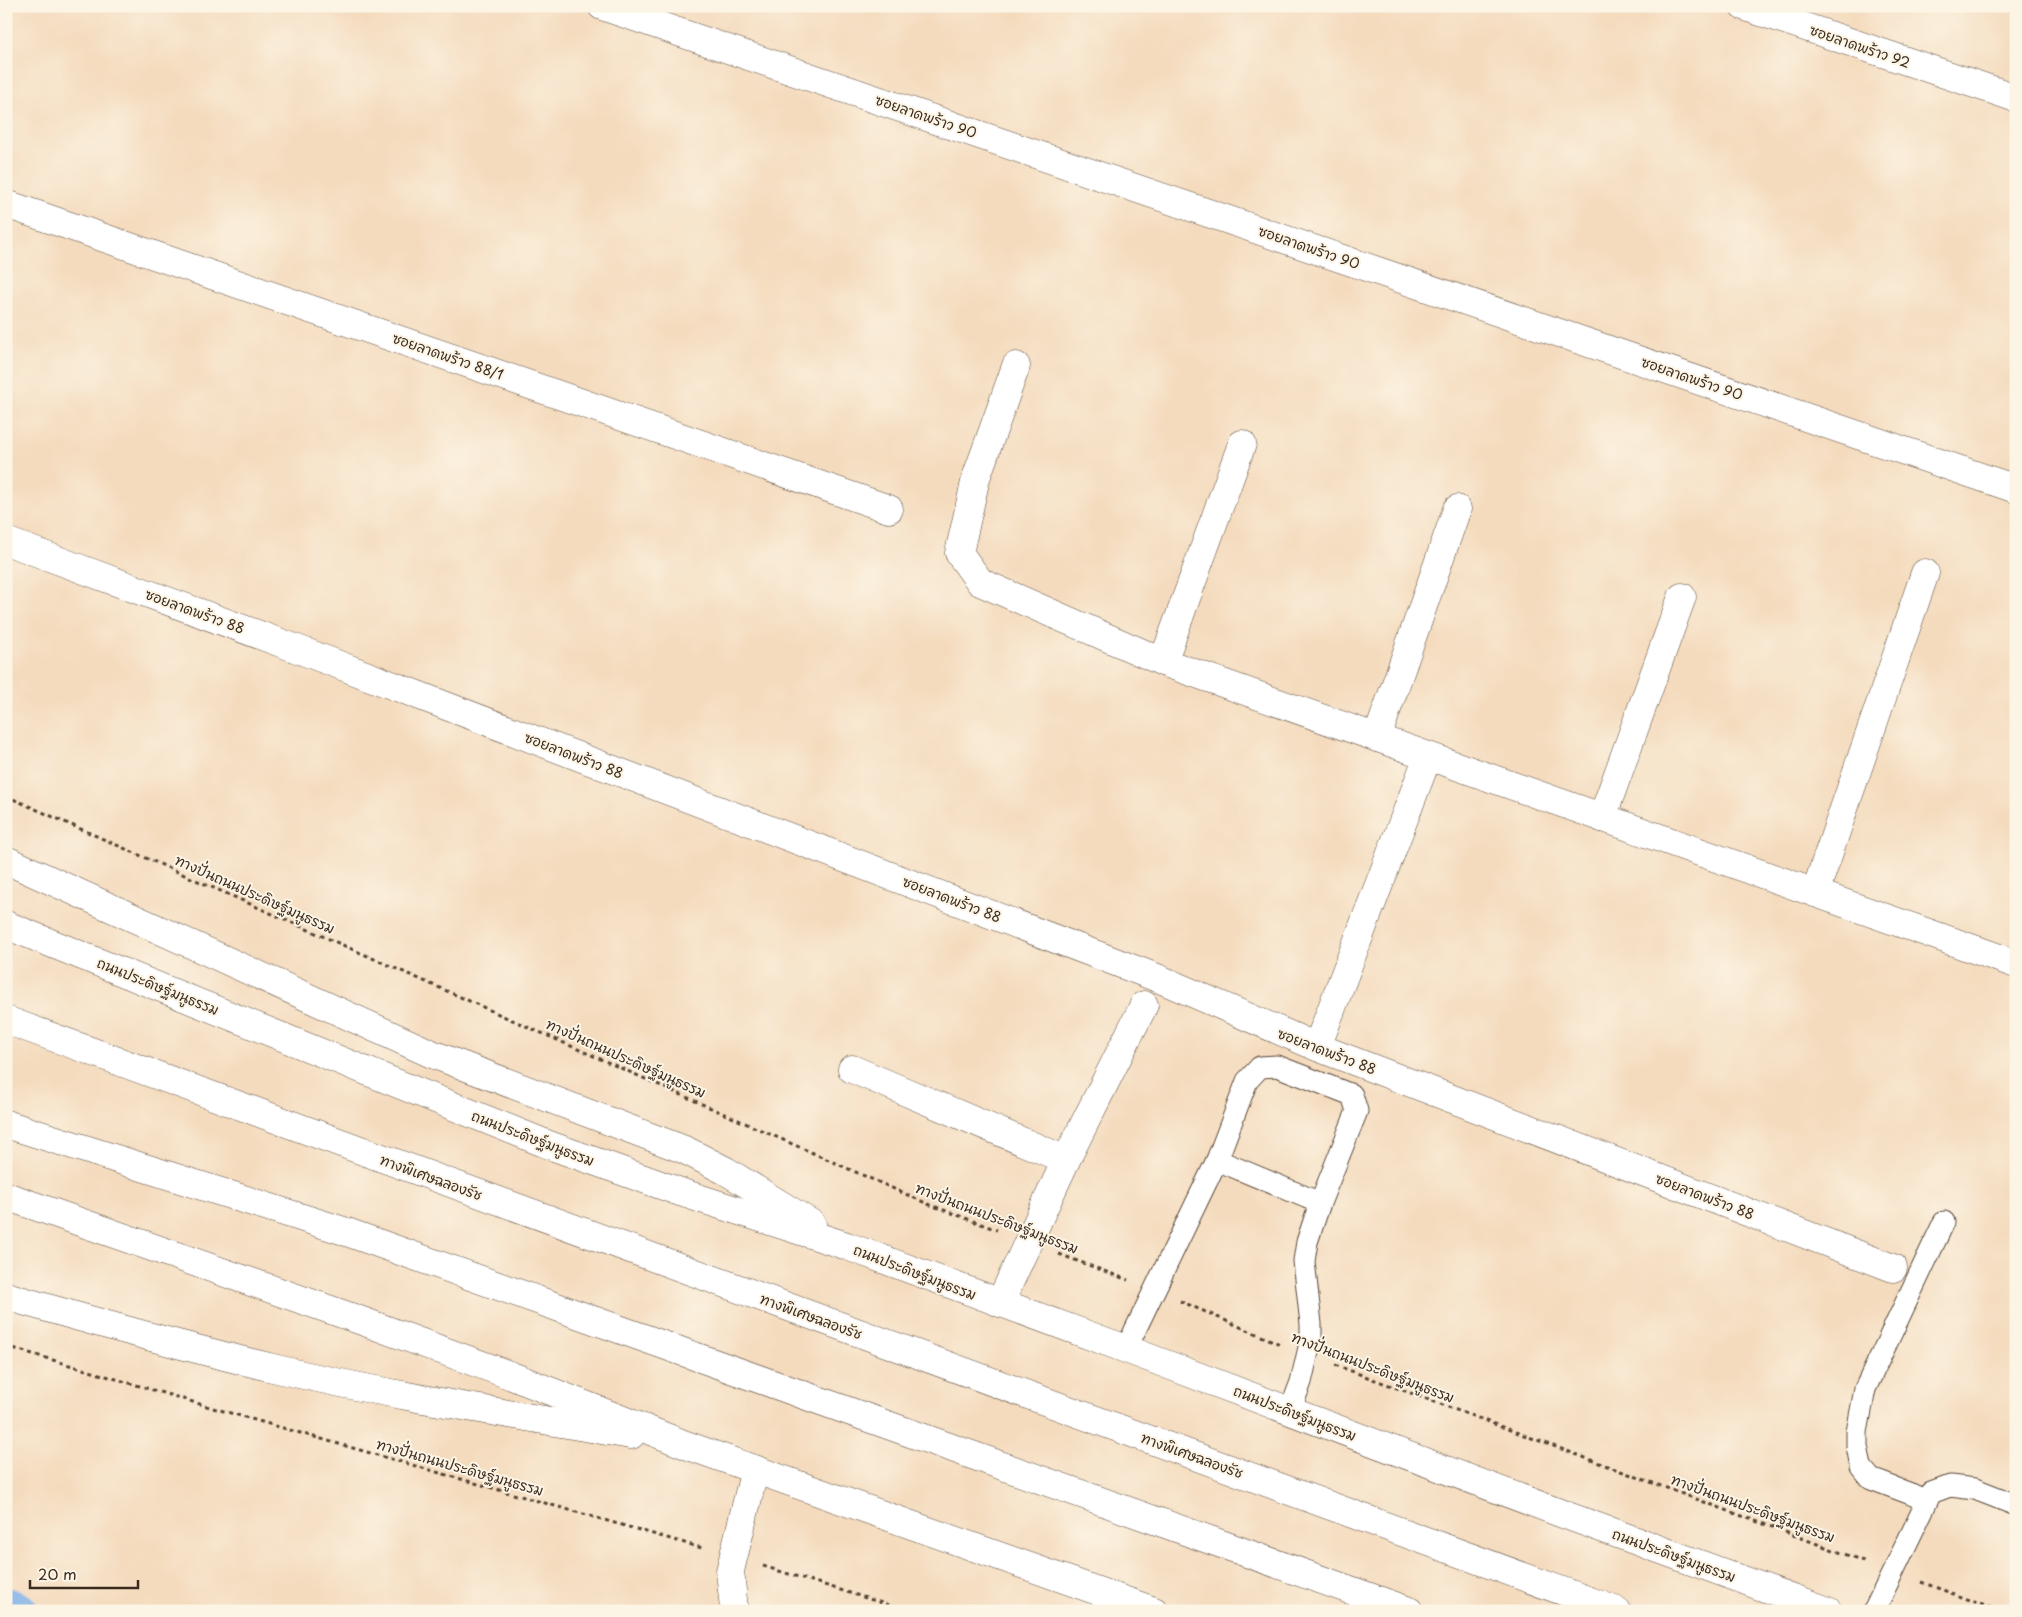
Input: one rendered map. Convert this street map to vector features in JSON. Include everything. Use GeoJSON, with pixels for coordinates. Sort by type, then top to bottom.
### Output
{"type":"FeatureCollection","features":[{"type":"Feature","properties":{"kind":"main road","name":"ซอยลาดพร้าว 90"},"geometry":{"type":"LineString","coordinates":[[602,6],[645,13],[2016,489]]}},
{"type":"Feature","properties":{"kind":"main road","name":"ซอยลาดพร้าว 92"},"geometry":{"type":"LineString","coordinates":[[1743,6],[2016,98]]}},
{"type":"Feature","properties":{"kind":"main road","name":"ซอยลาดพร้าว 88/1"},"geometry":{"type":"LineString","coordinates":[[6,204],[889,509]]}},
{"type":"Feature","properties":{"kind":"main road"},"geometry":{"type":"LineString","coordinates":[[1016,366],[976,478],[958,553],[980,582],[1163,662],[2016,964]]}},
{"type":"Feature","properties":{"kind":"main road"},"geometry":{"type":"LineString","coordinates":[[1163,662],[1242,444]]}},
{"type":"Feature","properties":{"kind":"main road"},"geometry":{"type":"LineString","coordinates":[[1377,738],[1457,509]]}},
{"type":"Feature","properties":{"kind":"main road","name":"ซอยลาดพร้าว 88"},"geometry":{"type":"LineString","coordinates":[[6,541],[300,650],[1160,979],[1317,1047],[1893,1268]]}},
{"type":"Feature","properties":{"kind":"main road"},"geometry":{"type":"LineString","coordinates":[[1815,893],[1924,573]]}},
{"type":"Feature","properties":{"kind":"main road"},"geometry":{"type":"LineString","coordinates":[[1602,818],[1682,597]]}},
{"type":"Feature","properties":{"kind":"main road"},"geometry":{"type":"LineString","coordinates":[[1317,1047],[1428,756]]}},
{"type":"Feature","properties":{"kind":"main road"},"geometry":{"type":"LineString","coordinates":[[6,860],[432,1054],[685,1150],[726,1171],[847,1246]]}},
{"type":"Feature","properties":{"kind":"main road","name":"ถนนประดิษฐ์มนูธรรม"},"geometry":{"type":"LineString","coordinates":[[6,925],[549,1145],[683,1193],[847,1246],[1126,1348],[1568,1516],[1828,1611]]}},
{"type":"Feature","properties":{"kind":"main road"},"geometry":{"type":"LineString","coordinates":[[1000,1303],[1066,1160],[1144,1006]]}},
{"type":"Feature","properties":{"kind":"main road","name":"ทางพิเศษฉลองรัช"},"geometry":{"type":"LineString","coordinates":[[6,1020],[1617,1611]]}},
{"type":"Feature","properties":{"kind":"main road"},"geometry":{"type":"LineString","coordinates":[[852,1069],[1066,1160]]}},
{"type":"Feature","properties":{"kind":"main road"},"geometry":{"type":"LineString","coordinates":[[6,1124],[344,1231],[1410,1611]]}},
{"type":"Feature","properties":{"kind":"main road"},"geometry":{"type":"LineString","coordinates":[[6,1196],[365,1322],[512,1376],[686,1445],[1154,1611]]}},
{"type":"Feature","properties":{"kind":"main road"},"geometry":{"type":"LineString","coordinates":[[6,1296],[94,1322],[274,1368],[455,1405],[686,1445]]}},
{"type":"Feature","properties":{"kind":"main road"},"geometry":{"type":"LineString","coordinates":[[736,1611],[734,1608],[730,1571],[755,1469]]}},
{"type":"Feature","properties":{"kind":"lane"},"geometry":{"type":"LineString","coordinates":[[1126,1348],[1217,1160],[1247,1081],[1260,1067],[1277,1066],[1352,1095],[1357,1111],[1311,1228],[1304,1261],[1311,1324],[1308,1356],[1290,1411]]}},
{"type":"Feature","properties":{"kind":"lane"},"geometry":{"type":"LineString","coordinates":[[1217,1160],[1320,1203]]}},
{"type":"Feature","properties":{"kind":"lane"},"geometry":{"type":"LineString","coordinates":[[1927,1500],[1871,1479],[1861,1467],[1857,1446],[1857,1432],[1865,1389],[1944,1222]]}},
{"type":"Feature","properties":{"kind":"lane"},"geometry":{"type":"LineString","coordinates":[[1874,1611],[1930,1493],[1950,1486],[1975,1489],[2016,1505]]}},
{"type":"Feature","properties":{"kind":"path","name":"ทางปั่นถนนประดิษฐ์มนูธรรม"},"geometry":{"type":"LineString","coordinates":[[6,796],[928,1204],[1154,1290],[1308,1356],[2000,1611]]}},
{"type":"Feature","properties":{"kind":"path","name":"ทางปั่นถนนประดิษฐ์มนูธรรม"},"geometry":{"type":"LineString","coordinates":[[6,1346],[733,1557],[908,1611]]}},
{"type":"Feature","properties":{"kind":"waterway"},"geometry":{"type":"LineString","coordinates":[[6,1606],[19,1611]]}}]}
